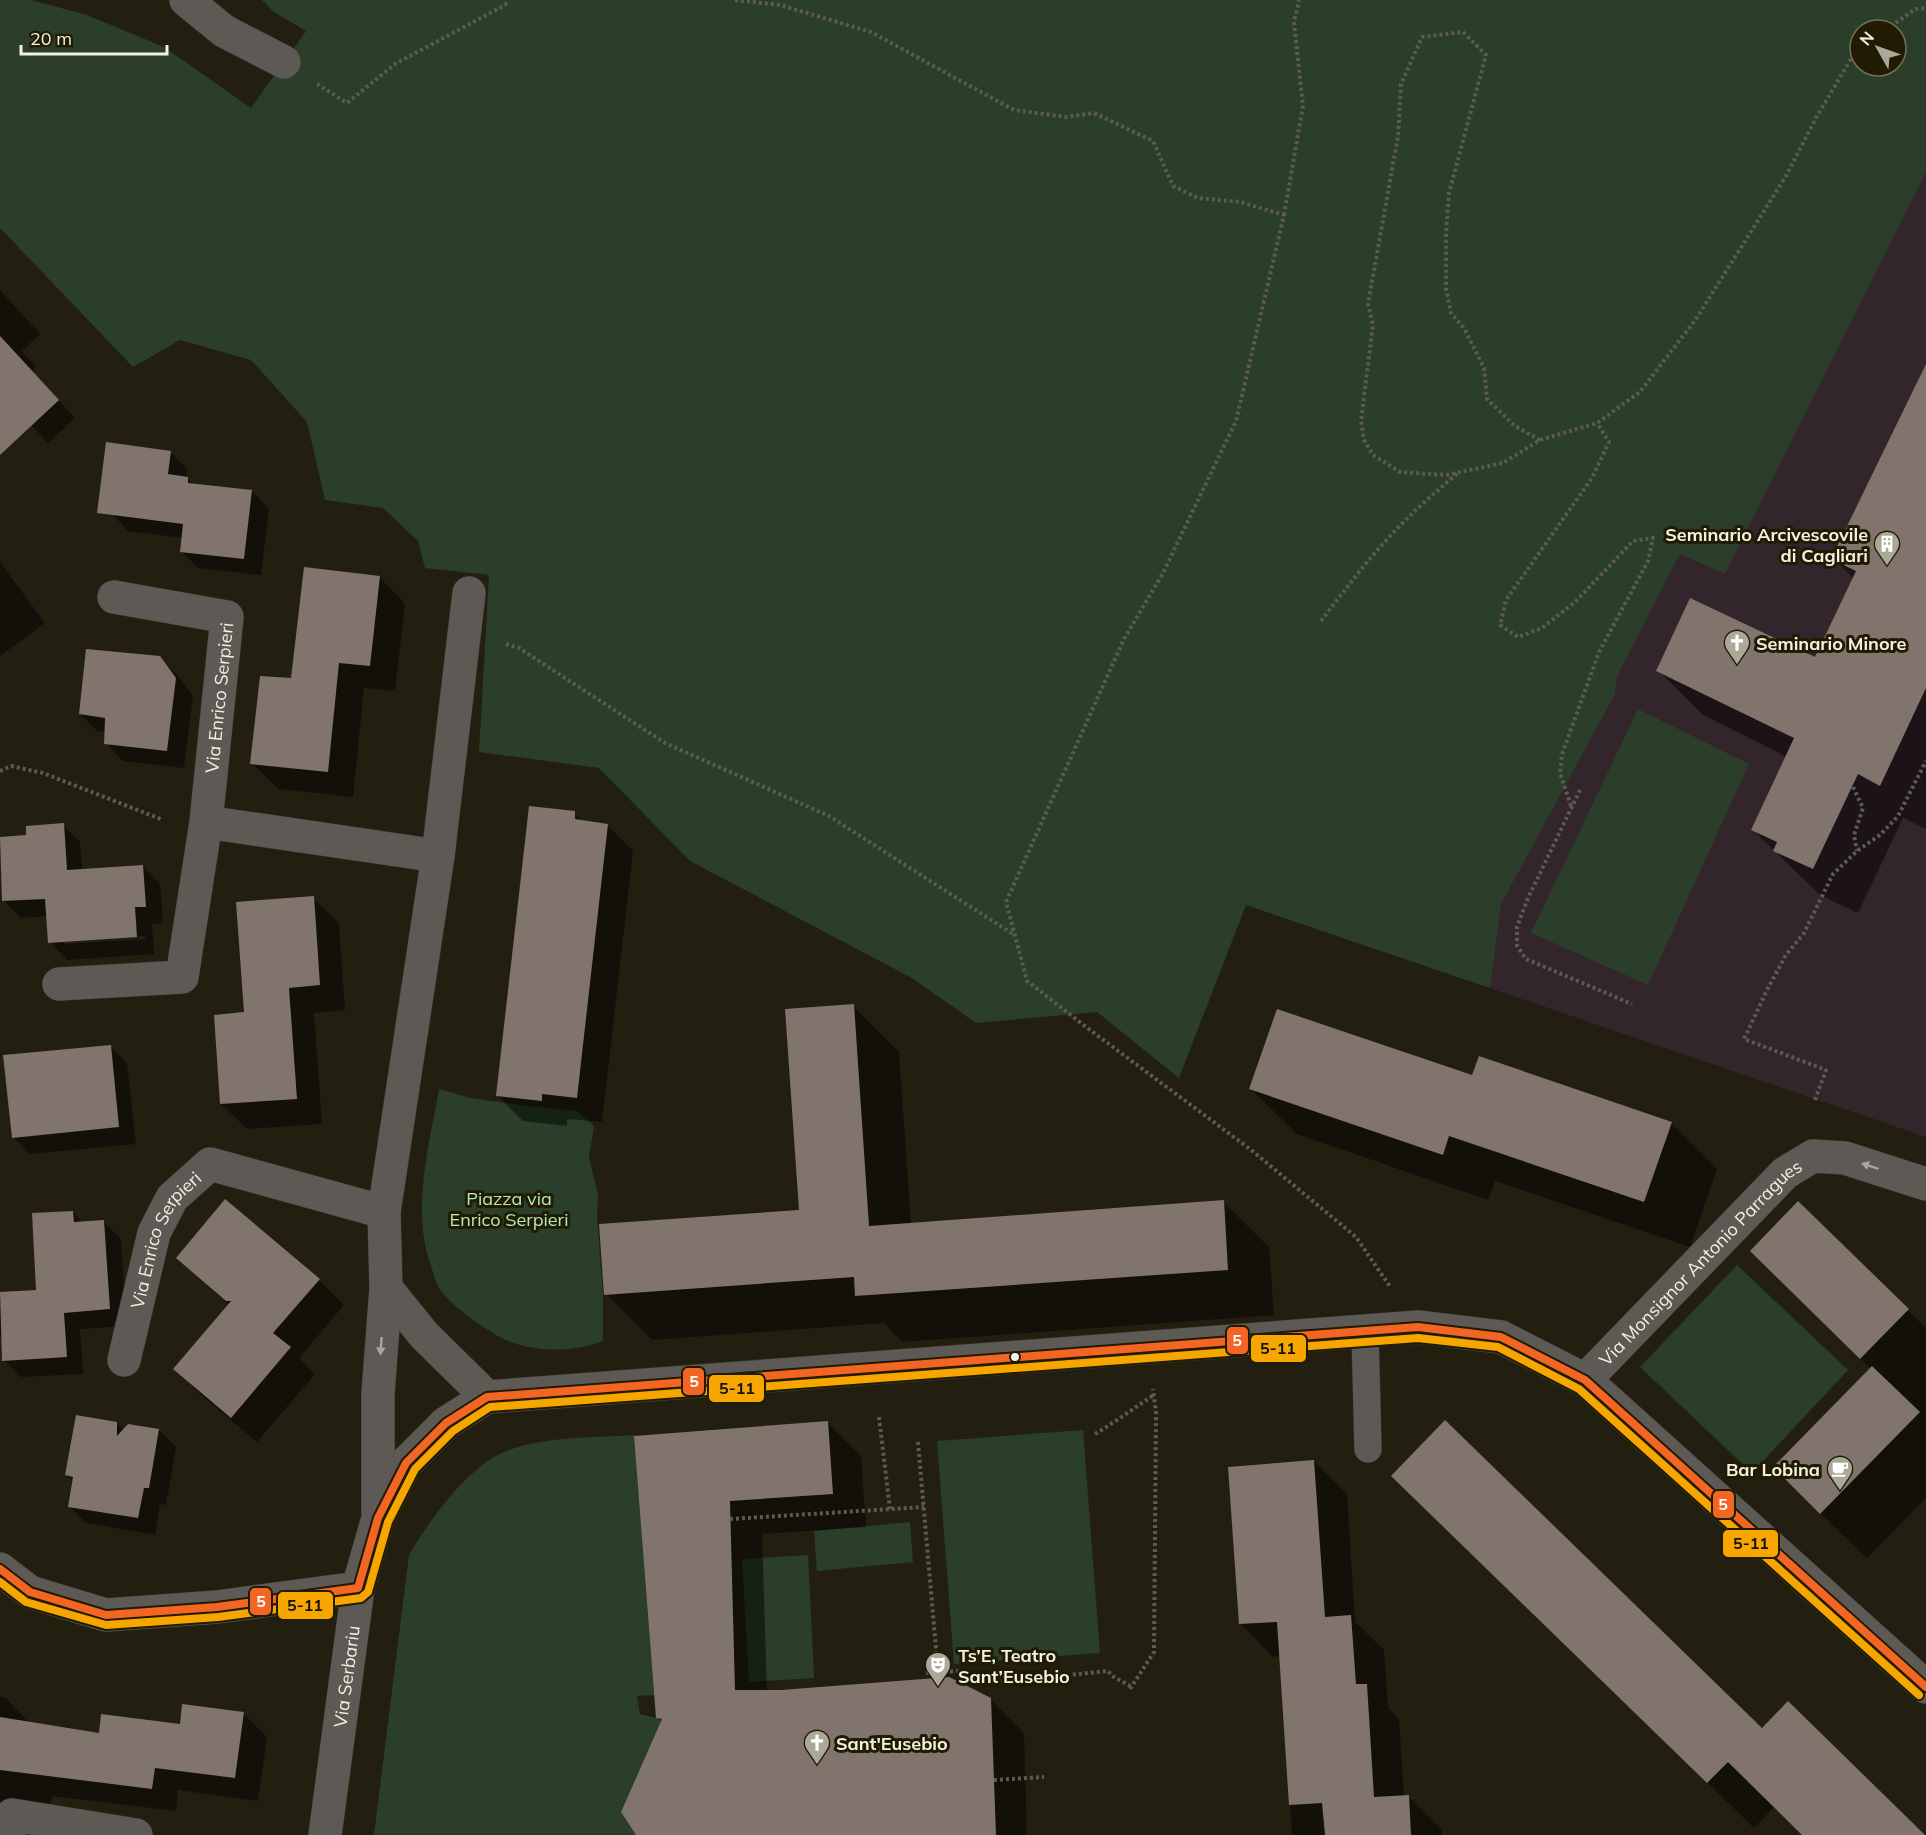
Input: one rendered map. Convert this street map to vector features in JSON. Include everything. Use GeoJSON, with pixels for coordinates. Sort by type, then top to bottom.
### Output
{"type":"FeatureCollection","features":[{"type":"Feature","properties":{"kind":"street"},"geometry":{"type":"LineString","coordinates":[[186,0],[224,31],[284,62]]}},
{"type":"Feature","properties":{"kind":"street"},"geometry":{"type":"LineString","coordinates":[[378,1518],[378,1393],[386,1288],[384,1212],[438,856],[469,593]]}},
{"type":"Feature","properties":{"kind":"street","name":"Via Enrico Serpieri"},"geometry":{"type":"LineString","coordinates":[[59,984],[182,977],[206,822],[227,616],[114,597]]}},
{"type":"Feature","properties":{"kind":"street"},"geometry":{"type":"LineString","coordinates":[[206,822],[438,856]]}},
{"type":"Feature","properties":{"kind":"street","name":"Via Monsignor Antonio Parragues"},"geometry":{"type":"LineString","coordinates":[[1585,1380],[1785,1173],[1813,1156],[1845,1158],[1926,1184]]}},
{"type":"Feature","properties":{"kind":"street","name":"Via Enrico Serpieri"},"geometry":{"type":"LineString","coordinates":[[124,1360],[154,1233],[172,1198],[210,1164],[384,1212]]}},
{"type":"Feature","properties":{"kind":"street"},"geometry":{"type":"LineString","coordinates":[[386,1288],[424,1335],[487,1397]]}},
{"type":"Feature","properties":{"kind":"street"},"geometry":{"type":"LineString","coordinates":[[378,1518],[406,1463],[446,1423],[487,1397],[1418,1327],[1500,1337],[1585,1380],[1926,1687]]}},
{"type":"Feature","properties":{"kind":"street","name":"Via Serbariu"},"geometry":{"type":"LineString","coordinates":[[325,1835],[358,1588],[378,1518]]}},
{"type":"Feature","properties":{"kind":"street"},"geometry":{"type":"LineString","coordinates":[[0,1569],[30,1592],[106,1615],[217,1607],[358,1588]]}},
{"type":"Feature","properties":{"kind":"street"},"geometry":{"type":"LineString","coordinates":[[9,1835],[12,1815],[136,1835]]}},
{"type":"Feature","properties":{"kind":"lane"},"geometry":{"type":"LineString","coordinates":[[1365,1332],[1368,1449]]}},
{"type":"Feature","properties":{"kind":"path"},"geometry":{"type":"LineString","coordinates":[[284,62],[347,103],[395,64],[505,5],[508,0]]}},
{"type":"Feature","properties":{"kind":"path"},"geometry":{"type":"LineString","coordinates":[[735,0],[780,5],[871,32],[1014,110],[1066,117],[1094,113],[1153,141],[1173,186],[1198,198],[1240,202],[1284,215]]}},
{"type":"Feature","properties":{"kind":"path"},"geometry":{"type":"LineString","coordinates":[[1299,0],[1294,22],[1303,106],[1284,215],[1236,421],[1163,573],[1124,639],[1006,902],[1027,981],[1250,1149],[1356,1237],[1418,1327]]}},
{"type":"Feature","properties":{"kind":"path"},"geometry":{"type":"LineString","coordinates":[[1903,18],[1915,9],[1926,8]]}},
{"type":"Feature","properties":{"kind":"path"},"geometry":{"type":"LineString","coordinates":[[1540,440],[1515,426],[1487,399],[1484,368],[1464,328],[1451,313],[1446,290],[1449,193],[1485,55],[1463,32],[1422,37],[1401,84],[1398,136],[1368,304],[1373,325],[1361,421],[1364,440],[1373,455],[1400,472],[1446,475],[1503,463],[1540,440],[1598,423],[1640,392],[1696,319],[1786,176],[1816,118],[1848,64]]}},
{"type":"Feature","properties":{"kind":"path"},"geometry":{"type":"LineString","coordinates":[[1571,806],[1560,773],[1562,754],[1599,652],[1648,561],[1653,538],[1634,541],[1575,602],[1542,628],[1518,637],[1500,625],[1506,600],[1592,478],[1609,442],[1598,423]]}},
{"type":"Feature","properties":{"kind":"path"},"geometry":{"type":"LineString","coordinates":[[1321,621],[1391,534],[1426,500],[1460,472]]}},
{"type":"Feature","properties":{"kind":"path"},"geometry":{"type":"LineString","coordinates":[[465,632],[519,648],[665,743],[829,816],[1014,935]]}},
{"type":"Feature","properties":{"kind":"path"},"geometry":{"type":"LineString","coordinates":[[1815,1100],[1826,1070],[1744,1039],[1767,990],[1786,955],[1804,933],[1833,874],[1857,851],[1880,835],[1898,816],[1926,760]]}},
{"type":"Feature","properties":{"kind":"path"},"geometry":{"type":"LineString","coordinates":[[0,771],[11,766],[43,773],[161,820]]}},
{"type":"Feature","properties":{"kind":"path"},"geometry":{"type":"LineString","coordinates":[[1853,787],[1863,808],[1854,835],[1857,851]]}},
{"type":"Feature","properties":{"kind":"path"},"geometry":{"type":"LineString","coordinates":[[1580,790],[1528,898],[1517,927],[1517,946],[1526,959],[1632,1004]]}},
{"type":"Feature","properties":{"kind":"path"},"geometry":{"type":"LineString","coordinates":[[926,1673],[958,1671],[963,1675],[988,1683],[1108,1671],[1131,1688],[1154,1652],[1156,1413],[1152,1385]]}},
{"type":"Feature","properties":{"kind":"path"},"geometry":{"type":"LineString","coordinates":[[1095,1434],[1154,1395]]}},
{"type":"Feature","properties":{"kind":"path"},"geometry":{"type":"LineString","coordinates":[[879,1417],[890,1509]]}},
{"type":"Feature","properties":{"kind":"path"},"geometry":{"type":"LineString","coordinates":[[918,1442],[938,1672]]}},
{"type":"Feature","properties":{"kind":"path"},"geometry":{"type":"LineString","coordinates":[[730,1519],[924,1507]]}},
{"type":"Feature","properties":{"kind":"path"},"geometry":{"type":"LineString","coordinates":[[994,1780],[1044,1777]]}},
{"type":"Feature","properties":{"kind":"shaded area"},"geometry":{"type":"Polygon","coordinates":[[[1926,0],[1926,1137],[1050,838],[1317,173],[1848,22],[1848,78],[1908,78],[1908,18],[1863,18],[1926,0]]]}},
{"type":"Feature","properties":{"kind":"green space"},"geometry":{"type":"Polygon","coordinates":[[[0,0],[31,0],[87,15],[164,47],[251,108],[306,31],[274,12],[262,0],[1926,0],[1926,172],[1725,574],[1680,554],[1617,676],[1615,694],[1501,904],[1490,988],[1246,905],[1179,1078],[1097,1012],[976,1023],[912,978],[690,861],[599,768],[479,752],[489,575],[425,568],[418,541],[383,508],[325,500],[307,422],[251,360],[180,340],[133,367],[0,228],[0,0]]]}},
{"type":"Feature","properties":{"kind":"green space"},"geometry":{"type":"Polygon","coordinates":[[[1638,709],[1749,764],[1648,985],[1531,933],[1638,709]]]}},
{"type":"Feature","properties":{"kind":"green space","name":"Piazza via Enrico Serpieri"},"geometry":{"type":"Polygon","coordinates":[[[439,1089],[470,1098],[577,1111],[594,1126],[589,1157],[598,1195],[603,1341],[561,1349],[518,1345],[478,1324],[440,1290],[435,1280],[422,1225],[424,1179],[439,1089]]]}},
{"type":"Feature","properties":{"kind":"green space"},"geometry":{"type":"Polygon","coordinates":[[[1737,1265],[1848,1370],[1752,1473],[1640,1367],[1737,1265]]]}},
{"type":"Feature","properties":{"kind":"green space"},"geometry":{"type":"Polygon","coordinates":[[[1083,1430],[1100,1653],[954,1664],[937,1441],[1083,1430]]]}},
{"type":"Feature","properties":{"kind":"green space"},"geometry":{"type":"Polygon","coordinates":[[[634,1435],[654,1695],[637,1696],[640,1714],[690,1726],[647,1753],[621,1812],[636,1835],[374,1835],[409,1555],[417,1542],[437,1512],[462,1484],[475,1471],[502,1453],[532,1443],[634,1435]]]}},
{"type":"Feature","properties":{"kind":"green space"},"geometry":{"type":"Polygon","coordinates":[[[910,1522],[913,1562],[817,1571],[814,1531],[910,1522]]]}},
{"type":"Feature","properties":{"kind":"green space"},"geometry":{"type":"Polygon","coordinates":[[[808,1555],[814,1678],[749,1682],[742,1559],[808,1555]]]}},
{"type":"Feature","properties":{"kind":"building"},"geometry":{"type":"Polygon","coordinates":[[[0,336],[59,400],[0,455],[0,336]]]}},
{"type":"Feature","properties":{"kind":"building","name":"Seminario Arcivescovile di Cagliari"},"geometry":{"type":"Polygon","coordinates":[[[1926,364],[1926,688],[1880,786],[1858,774],[1813,869],[1773,851],[1777,842],[1751,830],[1794,738],[1656,671],[1690,598],[1815,657],[1856,571],[1831,559],[1926,364]]]}},
{"type":"Feature","properties":{"kind":"building"},"geometry":{"type":"Polygon","coordinates":[[[106,442],[171,451],[168,474],[188,477],[188,483],[252,490],[244,559],[180,552],[183,524],[97,513],[106,442]]]}},
{"type":"Feature","properties":{"kind":"building"},"geometry":{"type":"Polygon","coordinates":[[[304,567],[380,576],[370,666],[339,663],[328,772],[250,764],[260,676],[291,678],[304,567]]]}},
{"type":"Feature","properties":{"kind":"building"},"geometry":{"type":"Polygon","coordinates":[[[86,649],[160,656],[176,678],[167,751],[104,744],[105,718],[79,714],[86,649]]]}},
{"type":"Feature","properties":{"kind":"building"},"geometry":{"type":"Polygon","coordinates":[[[529,806],[575,811],[575,819],[608,824],[577,1098],[542,1094],[542,1101],[496,1096],[529,806]]]}},
{"type":"Feature","properties":{"kind":"building"},"geometry":{"type":"Polygon","coordinates":[[[64,823],[67,870],[143,865],[146,907],[135,907],[137,937],[48,943],[45,899],[2,901],[0,837],[26,835],[26,826],[64,823]]]}},
{"type":"Feature","properties":{"kind":"building"},"geometry":{"type":"Polygon","coordinates":[[[314,896],[320,985],[289,988],[297,1099],[220,1104],[214,1015],[244,1012],[236,902],[314,896]]]}},
{"type":"Feature","properties":{"kind":"building"},"geometry":{"type":"Polygon","coordinates":[[[854,1004],[869,1226],[1224,1200],[1228,1270],[855,1296],[854,1277],[604,1295],[599,1224],[799,1210],[785,1009],[854,1004]]]}},
{"type":"Feature","properties":{"kind":"building"},"geometry":{"type":"Polygon","coordinates":[[[1277,1009],[1472,1075],[1479,1056],[1672,1122],[1644,1202],[1449,1136],[1443,1155],[1249,1089],[1277,1009]]]}},
{"type":"Feature","properties":{"kind":"building"},"geometry":{"type":"Polygon","coordinates":[[[111,1045],[119,1127],[12,1138],[3,1055],[111,1045]]]}},
{"type":"Feature","properties":{"kind":"building"},"geometry":{"type":"Polygon","coordinates":[[[225,1199],[320,1279],[273,1333],[291,1347],[231,1418],[173,1369],[231,1301],[226,1301],[176,1258],[225,1199]]]}},
{"type":"Feature","properties":{"kind":"building"},"geometry":{"type":"Polygon","coordinates":[[[1798,1201],[1909,1309],[1860,1359],[1750,1251],[1798,1201]]]}},
{"type":"Feature","properties":{"kind":"building"},"geometry":{"type":"Polygon","coordinates":[[[73,1211],[74,1222],[104,1220],[110,1309],[64,1313],[67,1357],[2,1361],[0,1292],[36,1290],[32,1213],[73,1211]]]}},
{"type":"Feature","properties":{"kind":"building"},"geometry":{"type":"Polygon","coordinates":[[[1872,1366],[1920,1412],[1820,1514],[1773,1467],[1872,1366]]]}},
{"type":"Feature","properties":{"kind":"building"},"geometry":{"type":"Polygon","coordinates":[[[76,1415],[117,1422],[117,1436],[128,1424],[159,1429],[149,1488],[144,1488],[138,1518],[68,1507],[73,1477],[65,1475],[76,1415]]]}},
{"type":"Feature","properties":{"kind":"building"},"geometry":{"type":"Polygon","coordinates":[[[1445,1420],[1762,1728],[1788,1701],[1925,1835],[1802,1835],[1728,1762],[1707,1783],[1391,1476],[1445,1420]]]}},
{"type":"Feature","properties":{"kind":"building"},"geometry":{"type":"Polygon","coordinates":[[[828,1421],[833,1494],[730,1501],[735,1690],[781,1690],[949,1677],[991,1698],[996,1835],[636,1835],[621,1812],[662,1719],[656,1718],[634,1436],[828,1421]]]}},
{"type":"Feature","properties":{"kind":"building"},"geometry":{"type":"Polygon","coordinates":[[[1314,1460],[1325,1617],[1351,1615],[1356,1684],[1367,1684],[1374,1797],[1409,1795],[1411,1835],[1325,1835],[1322,1803],[1289,1805],[1277,1622],[1239,1624],[1228,1467],[1314,1460]]]}},
{"type":"Feature","properties":{"kind":"building"},"geometry":{"type":"Polygon","coordinates":[[[182,1704],[244,1712],[235,1778],[155,1768],[152,1789],[0,1770],[0,1717],[99,1733],[101,1714],[180,1724],[182,1704]]]}},
{"type":"Feature","properties":{"kind":"transit line","name":"5"},"geometry":{"type":"LineString","coordinates":[[0,1569],[30,1592],[106,1615],[217,1607],[358,1588],[378,1518],[406,1463],[446,1423],[487,1397],[1418,1327],[1501,1337],[1585,1380],[1926,1687]]}},
{"type":"Feature","properties":{"kind":"transit line","name":"5-11"},"geometry":{"type":"LineString","coordinates":[[0,1582],[26,1602],[106,1625],[218,1617],[361,1598],[368,1592],[388,1522],[415,1469],[453,1431],[490,1407],[1418,1338],[1498,1347],[1579,1389],[1919,1695]]}},
{"type":"Feature","properties":{"kind":"place","name":"Seminario Arcivescovile di Cagliari"},"geometry":{"type":"Point","coordinates":[1887,567]}},
{"type":"Feature","properties":{"kind":"place","name":"Seminario Minore"},"geometry":{"type":"Point","coordinates":[1737,666]}},
{"type":"Feature","properties":{"kind":"place","name":"Bar Lobina"},"geometry":{"type":"Point","coordinates":[1840,1492]}},
{"type":"Feature","properties":{"kind":"place","name":"Ts’E, Teatro Sant’Eusebio"},"geometry":{"type":"Point","coordinates":[938,1688]}},
{"type":"Feature","properties":{"kind":"place","name":"Sant'Eusebio"},"geometry":{"type":"Point","coordinates":[817,1766]}}]}
